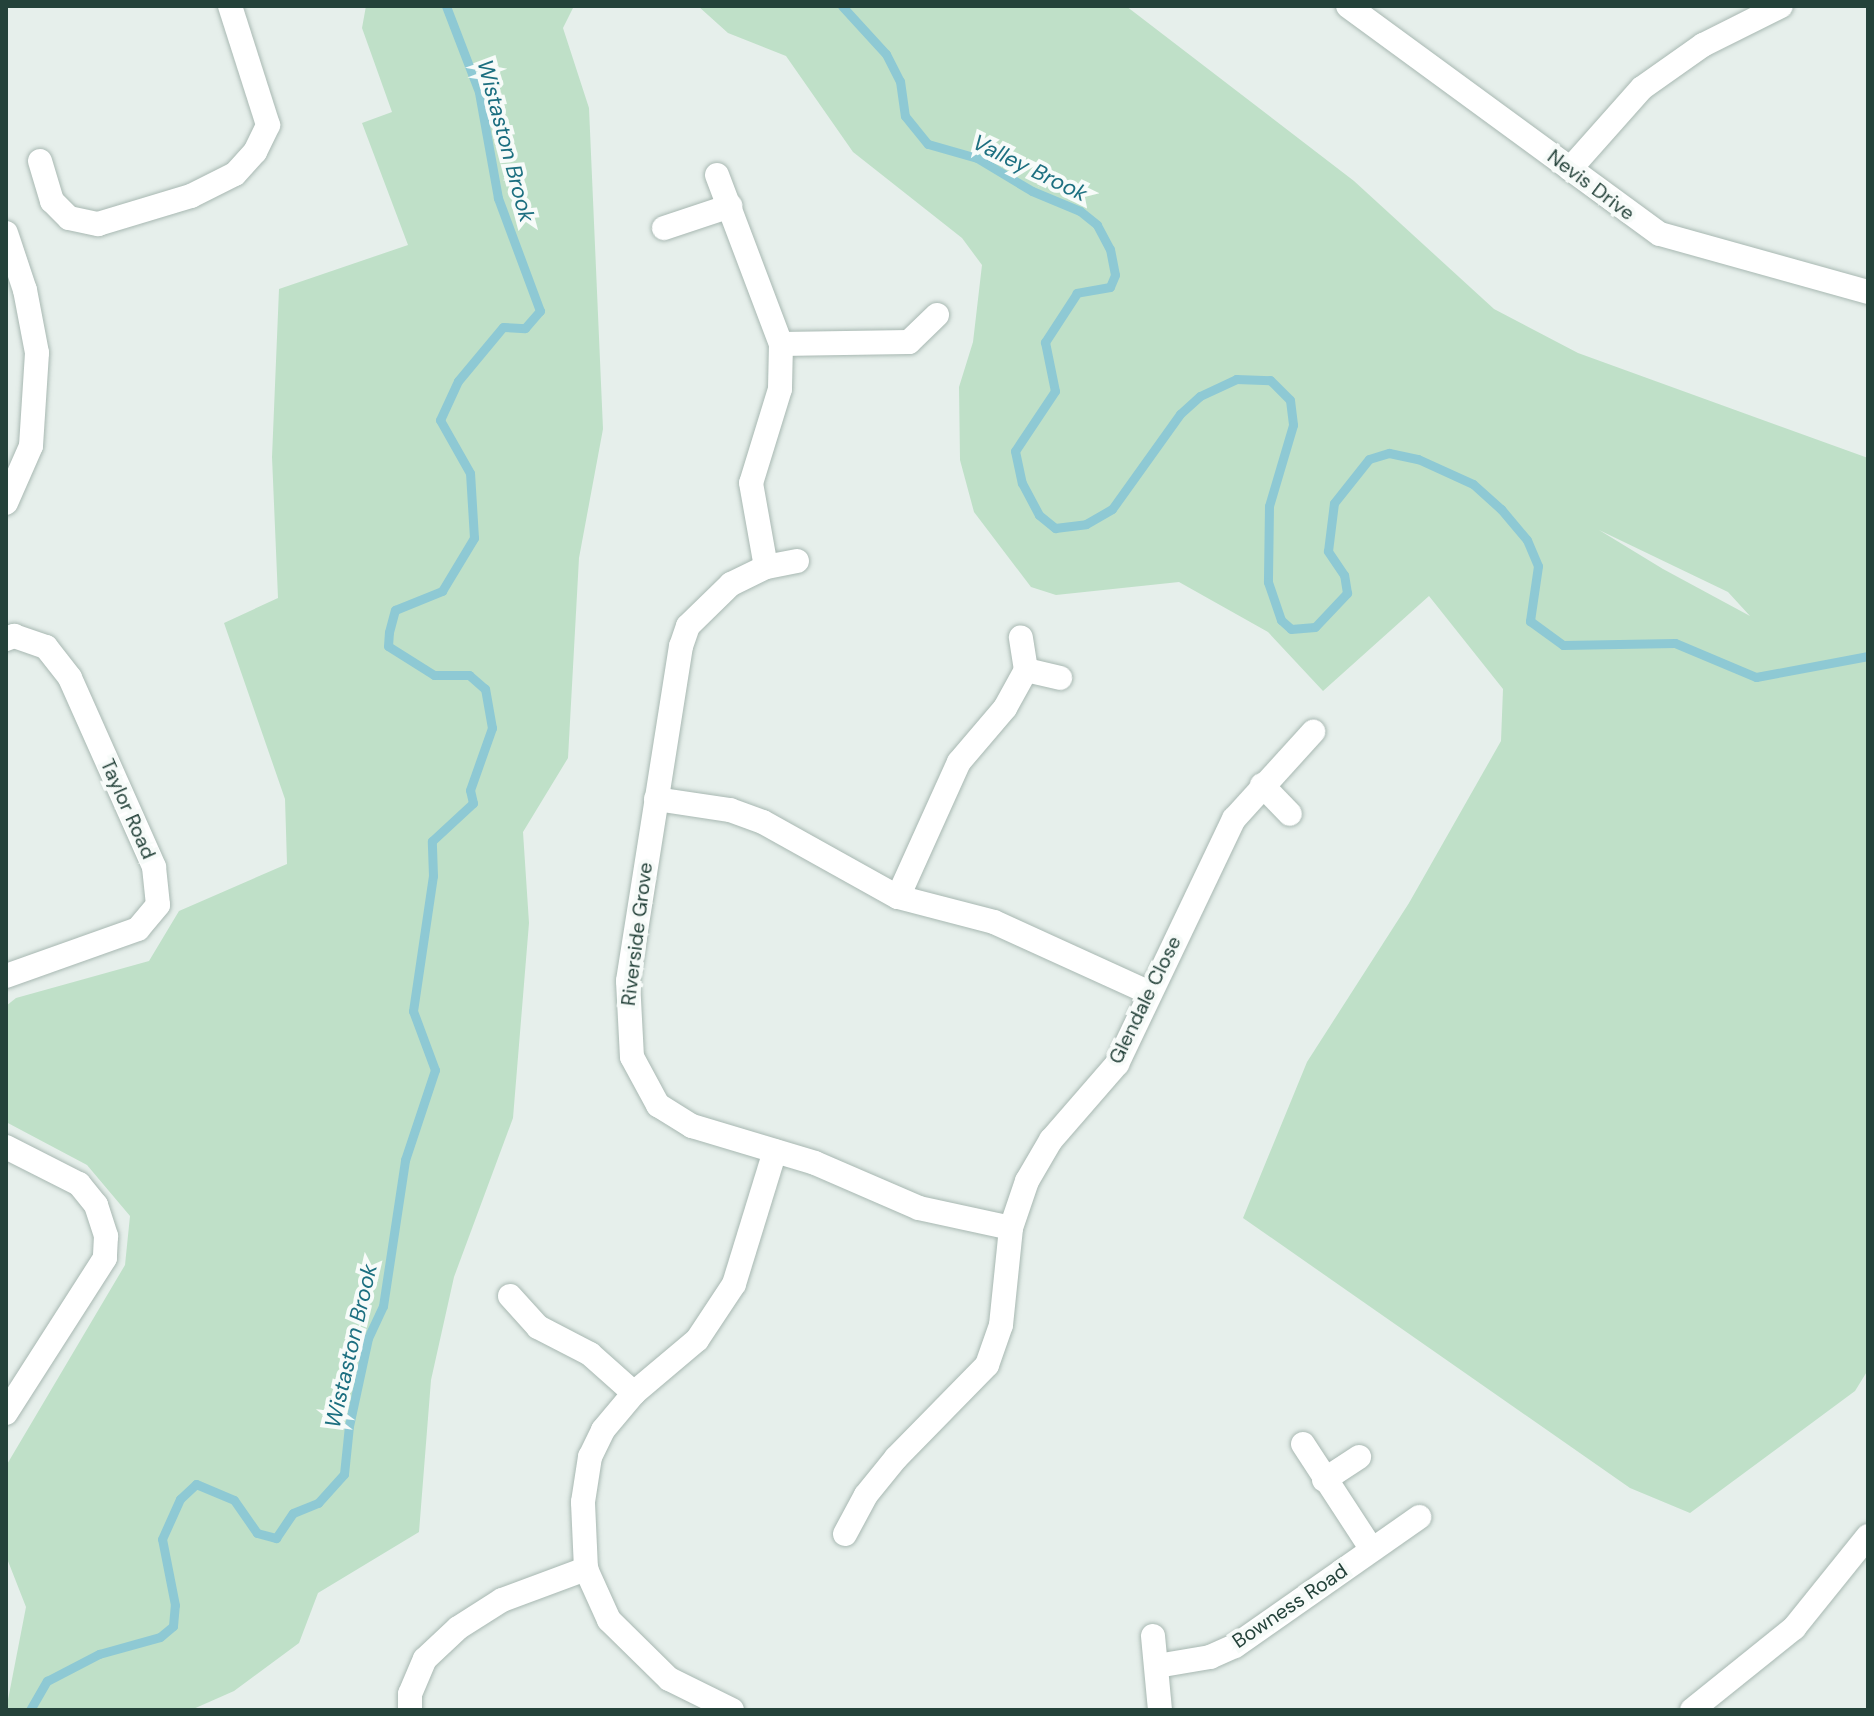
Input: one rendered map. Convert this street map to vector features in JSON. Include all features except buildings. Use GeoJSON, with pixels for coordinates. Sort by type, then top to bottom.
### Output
{"type":"FeatureCollection","features":[{"type":"Feature","properties":{"kind":"street"},"geometry":{"type":"LineString","coordinates":[[40,161],[52,201],[69,218],[98,224],[191,196],[235,174],[255,152],[268,125],[230,6]]}},
{"type":"Feature","properties":{"kind":"street","name":"Nevis Drive"},"geometry":{"type":"LineString","coordinates":[[1348,6],[1660,234],[1868,292]]}},
{"type":"Feature","properties":{"kind":"street"},"geometry":{"type":"LineString","coordinates":[[1570,169],[1642,88],[1703,45],[1781,6]]}},
{"type":"Feature","properties":{"kind":"street"},"geometry":{"type":"LineString","coordinates":[[717,175],[781,344],[780,389],[751,483],[766,567]]}},
{"type":"Feature","properties":{"kind":"street"},"geometry":{"type":"LineString","coordinates":[[664,228],[730,206]]}},
{"type":"Feature","properties":{"kind":"street"},"geometry":{"type":"LineString","coordinates":[[6,233],[25,290],[37,353],[31,446],[6,503]]}},
{"type":"Feature","properties":{"kind":"street"},"geometry":{"type":"LineString","coordinates":[[781,344],[856,340],[897,344],[922,333],[937,315]]}},
{"type":"Feature","properties":{"kind":"street","name":"Riverside Grove"},"geometry":{"type":"LineString","coordinates":[[797,561],[766,567],[731,584],[688,626],[656,799],[628,981],[632,1057],[652,1098],[675,1116],[775,1151],[919,1208],[1011,1228]]}},
{"type":"Feature","properties":{"kind":"street","name":"Taylor Road"},"geometry":{"type":"LineString","coordinates":[[6,639],[14,636],[46,647],[70,678],[154,867],[158,905],[138,929],[6,976]]}},
{"type":"Feature","properties":{"kind":"street"},"geometry":{"type":"LineString","coordinates":[[898,897],[959,762],[1005,708],[1026,670],[1021,637]]}},
{"type":"Feature","properties":{"kind":"street"},"geometry":{"type":"LineString","coordinates":[[1026,670],[1060,678]]}},
{"type":"Feature","properties":{"kind":"street","name":"Glendale Close"},"geometry":{"type":"LineString","coordinates":[[845,1534],[866,1495],[896,1458],[987,1365],[1001,1325],[1011,1228],[1041,1155],[1117,1064],[1219,844],[1262,785],[1313,732]]}},
{"type":"Feature","properties":{"kind":"street"},"geometry":{"type":"LineString","coordinates":[[1262,785],[1290,814]]}},
{"type":"Feature","properties":{"kind":"street"},"geometry":{"type":"LineString","coordinates":[[656,799],[730,810],[763,822],[898,897],[1007,927],[1150,993]]}},
{"type":"Feature","properties":{"kind":"street"},"geometry":{"type":"LineString","coordinates":[[6,1147],[79,1184],[96,1205],[106,1236],[105,1258],[6,1413]]}},
{"type":"Feature","properties":{"kind":"street"},"geometry":{"type":"LineString","coordinates":[[732,1710],[651,1665],[609,1620],[586,1569],[583,1502],[590,1457],[603,1430],[634,1393],[697,1340],[718,1313],[751,1241],[775,1151]]}},
{"type":"Feature","properties":{"kind":"street"},"geometry":{"type":"LineString","coordinates":[[510,1296],[538,1327],[590,1354],[634,1393]]}},
{"type":"Feature","properties":{"kind":"street"},"geometry":{"type":"LineString","coordinates":[[1303,1444],[1372,1550]]}},
{"type":"Feature","properties":{"kind":"street"},"geometry":{"type":"LineString","coordinates":[[1324,1480],[1359,1457]]}},
{"type":"Feature","properties":{"kind":"street","name":"Bowness Road"},"geometry":{"type":"LineString","coordinates":[[1157,1666],[1210,1657],[1235,1646],[1419,1517]]}},
{"type":"Feature","properties":{"kind":"street"},"geometry":{"type":"LineString","coordinates":[[1692,1710],[1794,1628],[1868,1536]]}},
{"type":"Feature","properties":{"kind":"street"},"geometry":{"type":"LineString","coordinates":[[410,1710],[410,1694],[425,1659],[458,1628],[502,1600],[586,1569]]}},
{"type":"Feature","properties":{"kind":"street"},"geometry":{"type":"LineString","coordinates":[[1153,1636],[1160,1710]]}},
{"type":"Feature","properties":{"kind":"green space"},"geometry":{"type":"Polygon","coordinates":[[[366,6],[574,6],[563,28],[589,108],[603,429],[579,558],[568,758],[523,832],[529,923],[513,1118],[454,1277],[431,1380],[419,1532],[318,1593],[299,1643],[234,1691],[191,1710],[6,1710],[26,1607],[6,1556],[6,1466],[125,1265],[130,1216],[87,1165],[6,1122],[6,1006],[16,998],[149,961],[179,911],[287,864],[285,799],[224,623],[278,598],[272,457],[279,289],[408,245],[362,123],[392,112],[362,28],[366,6]]]}},
{"type":"Feature","properties":{"kind":"green space"},"geometry":{"type":"Polygon","coordinates":[[[698,6],[1126,6],[1354,181],[1494,309],[1578,353],[1868,458],[1868,1370],[1855,1391],[1690,1513],[1630,1488],[1243,1218],[1307,1062],[1409,903],[1501,741],[1503,689],[1429,596],[1323,691],[1268,632],[1179,582],[1056,595],[1031,587],[974,512],[960,460],[959,387],[973,342],[982,265],[962,238],[853,152],[786,56],[728,33],[698,6]],[[1599,530],[1750,616],[1728,592],[1599,530]]]}},
{"type":"Feature","properties":{"kind":"waterway","name":"Wistaston Brook"},"geometry":{"type":"LineString","coordinates":[[30,1710],[47,1681],[99,1654],[160,1637],[173,1626],[175,1605],[162,1539],[180,1499],[196,1484],[234,1500],[257,1533],[276,1538],[293,1513],[318,1503],[344,1474],[349,1426],[368,1338],[383,1306],[405,1160],[435,1070],[413,1011],[433,876],[432,841],[473,803],[470,790],[492,728],[485,689],[469,675],[434,675],[388,646],[389,632],[395,610],[442,591],[474,538],[470,473],[440,420],[458,381],[503,327],[525,328],[540,311],[498,198],[479,92],[446,6]]}},
{"type":"Feature","properties":{"kind":"waterway","name":"Valley Brook"},"geometry":{"type":"LineString","coordinates":[[842,6],[886,54],[900,81],[905,116],[928,144],[977,158],[1032,191],[1080,211],[1097,225],[1110,249],[1115,275],[1110,287],[1077,293],[1045,342],[1055,391],[1015,451],[1022,483],[1039,515],[1055,528],[1086,524],[1112,509],[1180,414],[1200,396],[1236,379],[1270,380],[1290,400],[1293,425],[1269,506],[1268,582],[1281,620],[1291,629],[1315,627],[1347,593],[1344,575],[1328,551],[1334,503],[1369,459],[1389,453],[1418,459],[1473,484],[1501,509],[1527,540],[1538,566],[1530,621],[1563,645],[1675,643],[1756,677],[1868,656]]}}]}
